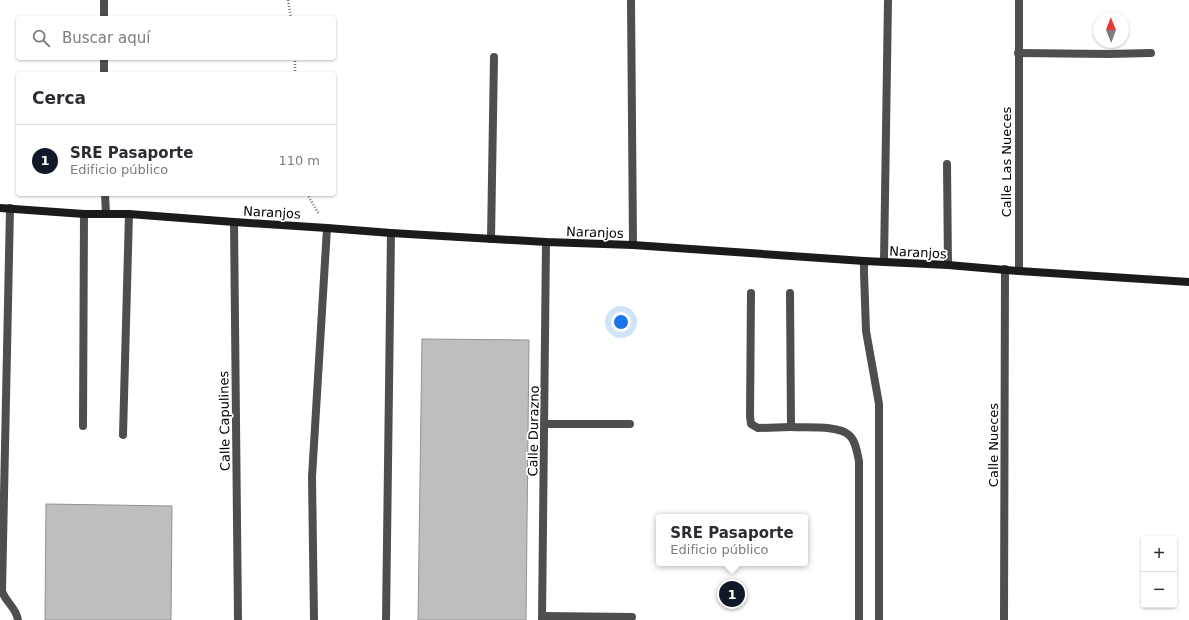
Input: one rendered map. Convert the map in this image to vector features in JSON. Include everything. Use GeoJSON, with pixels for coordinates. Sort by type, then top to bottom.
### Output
{"type":"FeatureCollection","features":[{"type":"Feature","properties":{"kind":"street"},"geometry":{"type":"LineString","coordinates":[[104,0],[104,16]]}},
{"type":"Feature","properties":{"kind":"street"},"geometry":{"type":"LineString","coordinates":[[631,0],[633,245]]}},
{"type":"Feature","properties":{"kind":"street"},"geometry":{"type":"LineString","coordinates":[[884,262],[888,0]]}},
{"type":"Feature","properties":{"kind":"street","name":"Calle Las Nueces"},"geometry":{"type":"LineString","coordinates":[[1018,0],[1019,271]]}},
{"type":"Feature","properties":{"kind":"street"},"geometry":{"type":"LineString","coordinates":[[1018,53],[1151,53]]}},
{"type":"Feature","properties":{"kind":"street"},"geometry":{"type":"LineString","coordinates":[[491,239],[494,57]]}},
{"type":"Feature","properties":{"kind":"street"},"geometry":{"type":"LineString","coordinates":[[104,60],[104,72]]}},
{"type":"Feature","properties":{"kind":"street"},"geometry":{"type":"LineString","coordinates":[[948,164],[948,265]]}},
{"type":"Feature","properties":{"kind":"street"},"geometry":{"type":"LineString","coordinates":[[105,196],[106,214]]}},
{"type":"Feature","properties":{"kind":"street","name":"Naranjos"},"geometry":{"type":"LineString","coordinates":[[0,208],[84,214],[129,214],[391,234],[633,245],[1189,282]]}},
{"type":"Feature","properties":{"kind":"street"},"geometry":{"type":"LineString","coordinates":[[10,208],[2,591],[5,599],[16,611],[18,620]]}},
{"type":"Feature","properties":{"kind":"street"},"geometry":{"type":"LineString","coordinates":[[83,426],[84,214]]}},
{"type":"Feature","properties":{"kind":"street"},"geometry":{"type":"LineString","coordinates":[[123,435],[129,214]]}},
{"type":"Feature","properties":{"kind":"street","name":"Calle Capulines"},"geometry":{"type":"LineString","coordinates":[[234,222],[238,620]]}},
{"type":"Feature","properties":{"kind":"street"},"geometry":{"type":"LineString","coordinates":[[314,620],[312,477],[328,228]]}},
{"type":"Feature","properties":{"kind":"street"},"geometry":{"type":"LineString","coordinates":[[386,620],[391,234]]}},
{"type":"Feature","properties":{"kind":"street","name":"Calle Durazno"},"geometry":{"type":"LineString","coordinates":[[542,618],[546,242]]}},
{"type":"Feature","properties":{"kind":"street"},"geometry":{"type":"LineString","coordinates":[[864,261],[866,331],[880,404],[879,620]]}},
{"type":"Feature","properties":{"kind":"street","name":"Calle Nueces"},"geometry":{"type":"LineString","coordinates":[[1004,620],[1005,269]]}},
{"type":"Feature","properties":{"kind":"street"},"geometry":{"type":"LineString","coordinates":[[752,293],[750,416],[752,424],[758,428],[836,428],[850,435],[856,446],[859,461],[859,620]]}},
{"type":"Feature","properties":{"kind":"street"},"geometry":{"type":"LineString","coordinates":[[790,293],[791,427]]}},
{"type":"Feature","properties":{"kind":"street"},"geometry":{"type":"LineString","coordinates":[[545,424],[630,424]]}},
{"type":"Feature","properties":{"kind":"street"},"geometry":{"type":"LineString","coordinates":[[542,618],[632,617]]}},
{"type":"Feature","properties":{"kind":"path"},"geometry":{"type":"LineString","coordinates":[[288,0],[291,16]]}},
{"type":"Feature","properties":{"kind":"path"},"geometry":{"type":"LineString","coordinates":[[295,60],[295,72]]}},
{"type":"Feature","properties":{"kind":"path"},"geometry":{"type":"LineString","coordinates":[[308,196],[328,228]]}},
{"type":"Feature","properties":{"kind":"building"},"geometry":{"type":"Polygon","coordinates":[[[422,339],[529,340],[526,620],[418,620],[422,339]]]}},
{"type":"Feature","properties":{"kind":"building"},"geometry":{"type":"Polygon","coordinates":[[[46,504],[172,506],[171,620],[45,620],[46,504]]]}},
{"type":"Feature","properties":{"kind":"place","name":"SRE Pasaporte"},"geometry":{"type":"Point","coordinates":[732,594]}}]}
